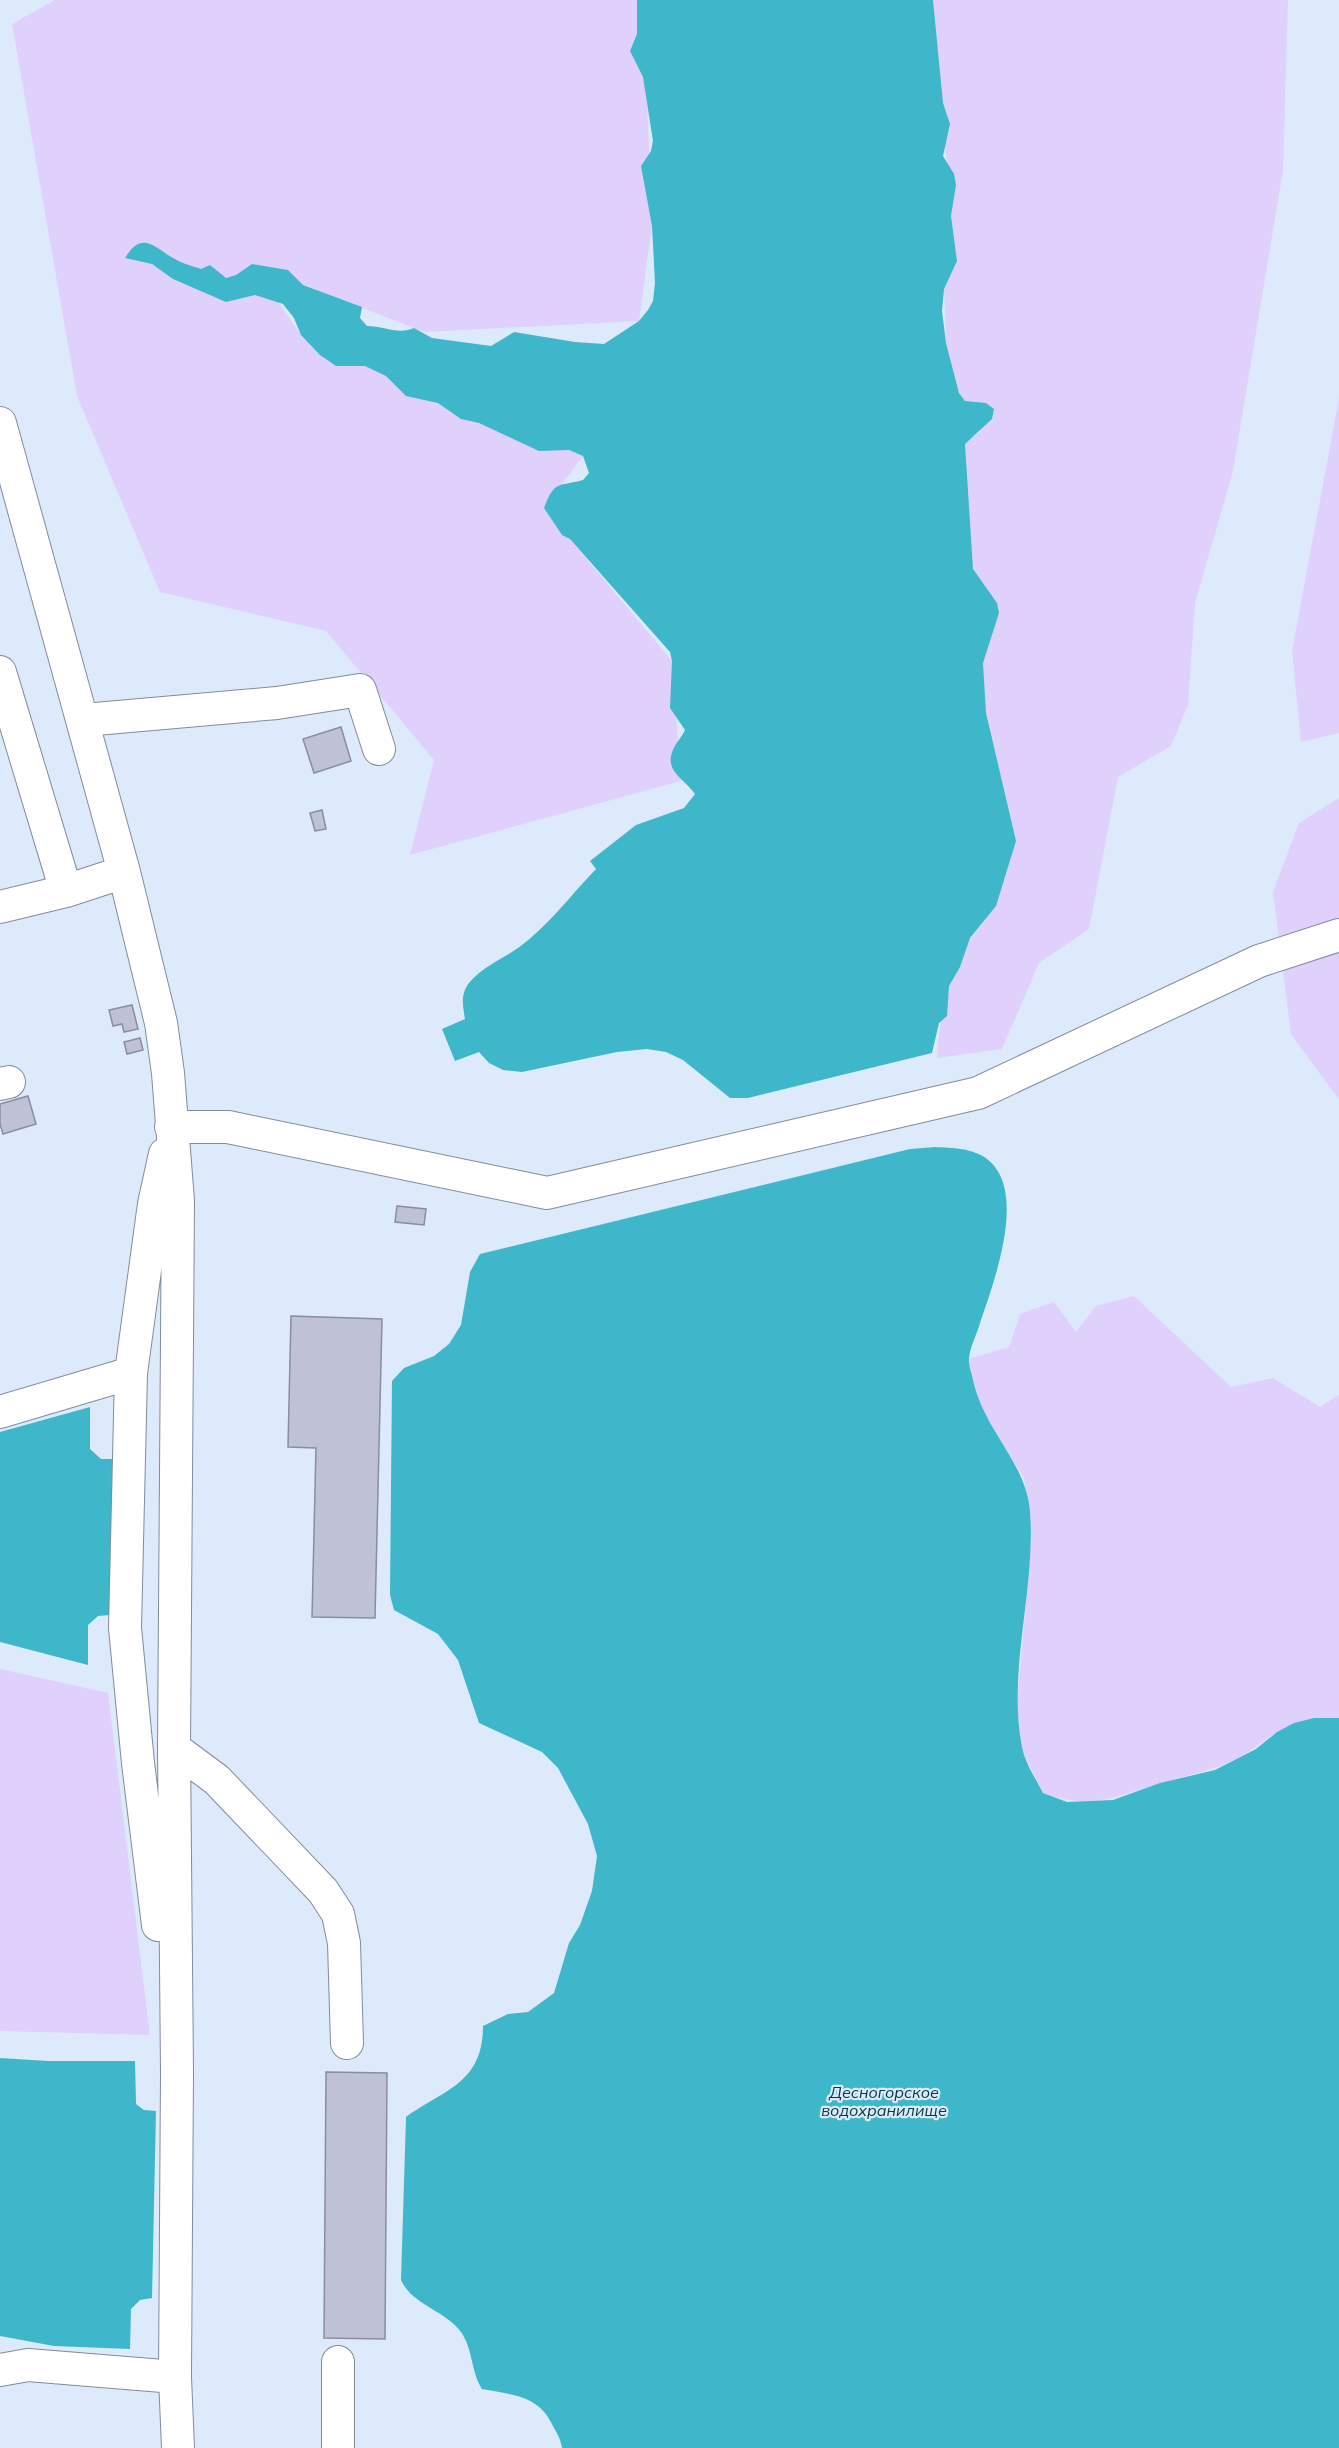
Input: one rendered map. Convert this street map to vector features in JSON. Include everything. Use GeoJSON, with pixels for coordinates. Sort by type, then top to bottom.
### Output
{"type":"FeatureCollection","features":[{"type":"Feature","properties":{"kind":"street"},"geometry":{"type":"LineString","coordinates":[[0,423],[9,486],[84,720],[124,872],[161,1023],[168,1073],[178,1201],[174,1748],[177,2448]]}},
{"type":"Feature","properties":{"kind":"street"},"geometry":{"type":"LineString","coordinates":[[0,672],[66,891]]}},
{"type":"Feature","properties":{"kind":"street"},"geometry":{"type":"LineString","coordinates":[[84,720],[277,703],[360,690],[379,749]]}},
{"type":"Feature","properties":{"kind":"street"},"geometry":{"type":"LineString","coordinates":[[0,907],[66,891],[124,872]]}},
{"type":"Feature","properties":{"kind":"street"},"geometry":{"type":"LineString","coordinates":[[171,1127],[228,1127],[547,1193],[978,1093],[1259,960],[1339,935]]}},
{"type":"Feature","properties":{"kind":"street"},"geometry":{"type":"LineString","coordinates":[[171,1127],[154,1204],[131,1373],[125,1628],[138,1763],[177,2072]]}},
{"type":"Feature","properties":{"kind":"street"},"geometry":{"type":"LineString","coordinates":[[0,1412],[131,1373]]}},
{"type":"Feature","properties":{"kind":"street"},"geometry":{"type":"LineString","coordinates":[[174,1748],[217,1780],[323,1891],[338,1914],[344,1943],[347,2043]]}},
{"type":"Feature","properties":{"kind":"street"},"geometry":{"type":"LineString","coordinates":[[338,2362],[338,2448]]}},
{"type":"Feature","properties":{"kind":"street"},"geometry":{"type":"LineString","coordinates":[[0,2370],[28,2365],[175,2377]]}},
{"type":"Feature","properties":{"kind":"shaded area"},"geometry":{"type":"Polygon","coordinates":[[[55,0],[643,0],[652,226],[639,321],[424,332],[253,265],[301,335],[583,456],[544,508],[672,661],[681,781],[410,855],[434,760],[326,631],[160,592],[77,396],[12,24],[55,0]]]}},
{"type":"Feature","properties":{"kind":"shaded area"},"geometry":{"type":"Polygon","coordinates":[[[933,0],[1288,0],[1283,171],[1233,471],[1195,603],[1188,705],[1171,746],[1118,777],[1089,929],[1039,963],[1002,1049],[937,1058],[948,986],[962,953],[983,923],[949,556],[965,443],[981,431],[959,393],[946,343],[944,289],[948,165],[944,145],[933,0]]]}},
{"type":"Feature","properties":{"kind":"shaded area"},"geometry":{"type":"Polygon","coordinates":[[[1339,398],[1339,733],[1301,742],[1292,651],[1339,398]]]}},
{"type":"Feature","properties":{"kind":"shaded area"},"geometry":{"type":"Polygon","coordinates":[[[1339,798],[1339,1100],[1291,1034],[1273,892],[1299,823],[1339,798]]]}},
{"type":"Feature","properties":{"kind":"shaded area"},"geometry":{"type":"Polygon","coordinates":[[[1134,1296],[1231,1387],[1273,1378],[1320,1407],[1339,1395],[1339,1718],[1292,1725],[1240,1757],[1208,1770],[1114,1797],[1074,1801],[1043,1793],[1022,1750],[1017,1702],[1030,1557],[1030,1511],[1024,1478],[978,1403],[968,1359],[1009,1347],[1020,1314],[1054,1302],[1076,1332],[1096,1306],[1134,1296]]]}},
{"type":"Feature","properties":{"kind":"shaded area"},"geometry":{"type":"Polygon","coordinates":[[[0,1669],[108,1693],[150,2035],[0,2031],[0,1669]]]}},
{"type":"Feature","properties":{"kind":"water"},"geometry":{"type":"Polygon","coordinates":[[[637,0],[933,0],[943,103],[950,124],[943,156],[954,174],[956,185],[951,216],[957,261],[944,289],[942,311],[946,343],[959,393],[965,401],[986,403],[994,409],[992,419],[965,444],[973,569],[997,603],[999,613],[983,663],[986,713],[1016,841],[996,906],[970,938],[960,967],[949,986],[947,1016],[939,1023],[932,1053],[748,1098],[730,1098],[683,1060],[666,1052],[647,1049],[617,1052],[522,1072],[503,1070],[489,1063],[479,1052],[455,1061],[442,1029],[465,1019],[463,996],[469,983],[486,968],[529,940],[549,921],[596,869],[590,861],[636,825],[684,808],[695,794],[672,768],[671,754],[685,730],[670,708],[672,661],[670,652],[570,539],[562,535],[544,508],[554,489],[583,480],[589,473],[583,456],[569,450],[539,451],[479,423],[461,419],[438,403],[406,396],[386,376],[365,366],[336,366],[320,355],[301,335],[294,318],[283,304],[255,295],[226,302],[173,279],[152,264],[125,258],[137,245],[148,243],[190,266],[201,269],[210,265],[226,278],[236,275],[252,264],[288,270],[303,285],[362,307],[360,318],[367,326],[402,331],[414,328],[432,338],[491,346],[514,332],[575,342],[604,344],[639,321],[653,301],[655,283],[652,226],[641,166],[651,151],[653,141],[643,77],[630,51],[637,34],[637,0]]]}},
{"type":"Feature","properties":{"kind":"water","name":"Десногорское водохранилище"},"geometry":{"type":"Polygon","coordinates":[[[935,1147],[962,1149],[981,1155],[999,1174],[1005,1193],[1007,1215],[999,1262],[969,1361],[978,1398],[1014,1462],[1027,1494],[1031,1541],[1020,1659],[1018,1718],[1023,1753],[1043,1793],[1067,1802],[1113,1800],[1160,1783],[1215,1770],[1256,1749],[1277,1732],[1294,1723],[1314,1718],[1339,1718],[1339,2448],[562,2448],[560,2439],[547,2416],[533,2402],[514,2395],[482,2389],[461,2332],[446,2318],[413,2296],[401,2280],[406,2117],[447,2092],[468,2073],[476,2061],[483,2026],[508,2014],[528,2012],[554,1993],[569,1943],[580,1925],[592,1891],[597,1856],[588,1824],[558,1768],[542,1752],[479,1723],[458,1660],[438,1634],[394,1610],[390,1595],[392,1381],[404,1368],[434,1356],[449,1344],[461,1325],[470,1272],[480,1254],[910,1149],[935,1147]]]}},
{"type":"Feature","properties":{"kind":"water"},"geometry":{"type":"Polygon","coordinates":[[[90,1407],[90,1449],[101,1459],[113,1459],[110,1615],[98,1616],[88,1625],[88,1665],[0,1642],[0,1432],[90,1407]]]}},
{"type":"Feature","properties":{"kind":"water"},"geometry":{"type":"Polygon","coordinates":[[[0,2058],[48,2061],[135,2061],[136,2104],[144,2110],[156,2111],[152,2298],[140,2300],[131,2309],[130,2349],[54,2346],[0,2336],[0,2058]]]}},
{"type":"Feature","properties":{"kind":"building"},"geometry":{"type":"Polygon","coordinates":[[[341,727],[351,761],[314,773],[303,739],[341,727]]]}},
{"type":"Feature","properties":{"kind":"building"},"geometry":{"type":"Polygon","coordinates":[[[322,810],[326,829],[315,831],[310,813],[322,810]]]}},
{"type":"Feature","properties":{"kind":"building"},"geometry":{"type":"Polygon","coordinates":[[[132,1005],[138,1029],[124,1032],[122,1024],[113,1026],[109,1010],[132,1005]]]}},
{"type":"Feature","properties":{"kind":"building"},"geometry":{"type":"Polygon","coordinates":[[[140,1038],[143,1050],[127,1054],[124,1042],[140,1038]]]}},
{"type":"Feature","properties":{"kind":"building"},"geometry":{"type":"Polygon","coordinates":[[[28,1096],[36,1124],[3,1134],[0,1124],[0,1104],[28,1096]]]}},
{"type":"Feature","properties":{"kind":"building"},"geometry":{"type":"Polygon","coordinates":[[[397,1206],[426,1209],[424,1225],[395,1222],[397,1206]]]}},
{"type":"Feature","properties":{"kind":"building"},"geometry":{"type":"Polygon","coordinates":[[[291,1316],[382,1319],[375,1618],[312,1617],[316,1448],[288,1447],[291,1316]]]}},
{"type":"Feature","properties":{"kind":"building"},"geometry":{"type":"Polygon","coordinates":[[[326,2072],[387,2073],[385,2339],[324,2338],[326,2072]]]}}]}
